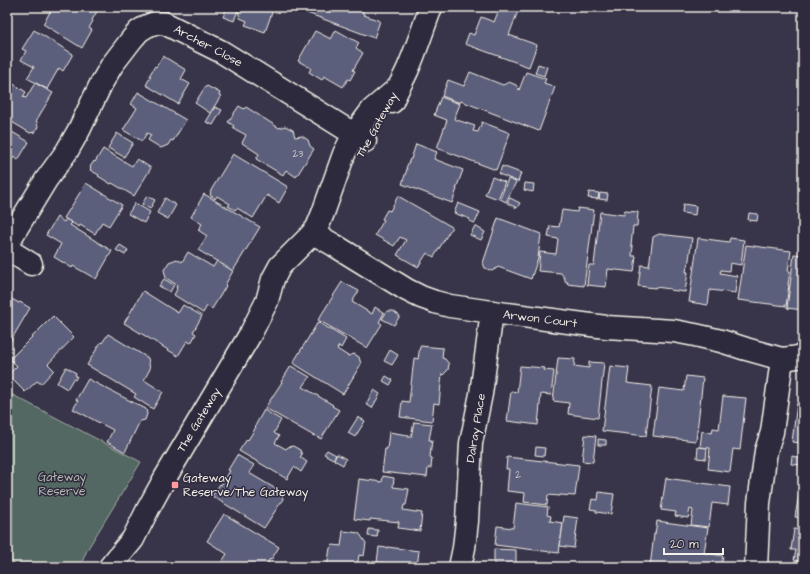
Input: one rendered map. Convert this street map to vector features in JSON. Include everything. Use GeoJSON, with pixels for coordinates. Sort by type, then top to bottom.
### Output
{"type":"FeatureCollection","features":[{"type":"Feature","properties":{"kind":"street","name":"The Gateway"},"geometry":{"type":"LineString","coordinates":[[110,567],[133,540],[154,496],[251,333],[266,300],[285,278],[313,251],[318,235],[336,214],[353,168],[359,138],[372,130],[385,116],[414,54],[431,7]]}},
{"type":"Feature","properties":{"kind":"street","name":"Archer Close"},"geometry":{"type":"LineString","coordinates":[[7,244],[79,130],[101,84],[112,65],[139,31],[147,26],[164,24],[174,27],[222,52],[359,138]]}},
{"type":"Feature","properties":{"kind":"street","name":"Arwon Court"},"geometry":{"type":"LineString","coordinates":[[318,235],[407,290],[421,297],[450,306],[606,327],[674,331],[721,341],[746,349],[793,357],[766,452],[759,503],[756,567]]}},
{"type":"Feature","properties":{"kind":"street"},"geometry":{"type":"LineString","coordinates":[[7,250],[31,264]]}},
{"type":"Feature","properties":{"kind":"street","name":"Dalray Place"},"geometry":{"type":"LineString","coordinates":[[460,567],[467,521],[471,443],[481,394],[492,312]]}},
{"type":"Feature","properties":{"kind":"street","name":"The Gateway"},"geometry":{"type":"LineString","coordinates":[[131,567],[133,540]]}},
{"type":"Feature","properties":{"kind":"green space","name":"Gateway Reserve"},"geometry":{"type":"Polygon","coordinates":[[[7,392],[141,462],[87,550],[80,567],[7,567],[7,392]]]}},
{"type":"Feature","properties":{"kind":"building"},"geometry":{"type":"Polygon","coordinates":[[[53,7],[58,7],[67,12],[70,7],[78,9],[79,7],[99,8],[89,28],[92,30],[82,48],[43,24],[53,7]]]}},
{"type":"Feature","properties":{"kind":"building"},"geometry":{"type":"Polygon","coordinates":[[[227,7],[239,7],[234,21],[223,17],[227,7]]]}},
{"type":"Feature","properties":{"kind":"building"},"geometry":{"type":"Polygon","coordinates":[[[239,7],[274,7],[265,32],[245,25],[247,21],[240,18],[238,11],[239,7]]]}},
{"type":"Feature","properties":{"kind":"building"},"geometry":{"type":"Polygon","coordinates":[[[300,7],[362,7],[361,8],[364,15],[380,21],[374,38],[299,10],[300,7]]]}},
{"type":"Feature","properties":{"kind":"building"},"geometry":{"type":"Polygon","coordinates":[[[500,7],[506,7],[518,11],[509,35],[537,45],[529,67],[465,44],[469,33],[474,35],[481,17],[494,22],[500,7]]]}},
{"type":"Feature","properties":{"kind":"building"},"geometry":{"type":"Polygon","coordinates":[[[34,30],[73,54],[63,71],[59,68],[47,89],[27,78],[34,67],[21,60],[26,51],[22,49],[34,30]]]}},
{"type":"Feature","properties":{"kind":"building"},"geometry":{"type":"Polygon","coordinates":[[[336,30],[359,43],[356,48],[363,53],[353,70],[355,71],[350,80],[348,79],[343,87],[324,76],[322,80],[309,72],[311,68],[298,61],[315,31],[331,39],[336,30]]]}},
{"type":"Feature","properties":{"kind":"building"},"geometry":{"type":"Polygon","coordinates":[[[163,56],[186,70],[181,79],[190,84],[178,104],[146,85],[151,76],[149,76],[163,56]]]}},
{"type":"Feature","properties":{"kind":"building"},"geometry":{"type":"Polygon","coordinates":[[[538,64],[547,67],[544,76],[535,73],[538,64]]]}},
{"type":"Feature","properties":{"kind":"building"},"geometry":{"type":"Polygon","coordinates":[[[470,72],[503,85],[509,82],[516,85],[519,90],[526,72],[546,79],[544,83],[555,87],[539,131],[461,101],[460,103],[442,96],[448,80],[464,86],[470,72]]]}},
{"type":"Feature","properties":{"kind":"building"},"geometry":{"type":"Polygon","coordinates":[[[7,80],[26,92],[23,97],[26,98],[35,83],[53,93],[36,121],[38,127],[35,132],[30,133],[7,119],[7,80]]]}},
{"type":"Feature","properties":{"kind":"building"},"geometry":{"type":"Polygon","coordinates":[[[207,86],[220,93],[219,95],[221,96],[210,113],[195,103],[207,86]]]}},
{"type":"Feature","properties":{"kind":"building"},"geometry":{"type":"Polygon","coordinates":[[[138,92],[186,120],[173,141],[171,140],[168,145],[161,148],[148,140],[151,135],[147,133],[142,141],[123,130],[137,108],[131,104],[138,92]]]}},
{"type":"Feature","properties":{"kind":"building"},"geometry":{"type":"Polygon","coordinates":[[[441,97],[460,104],[454,119],[475,126],[473,131],[478,132],[482,122],[510,133],[496,170],[437,148],[447,120],[434,115],[441,97]]]}},
{"type":"Feature","properties":{"kind":"building"},"geometry":{"type":"Polygon","coordinates":[[[239,106],[244,109],[246,107],[279,128],[285,126],[293,130],[295,137],[302,136],[308,140],[310,146],[314,149],[296,177],[286,170],[283,175],[256,159],[259,154],[242,143],[246,135],[233,128],[234,126],[228,122],[239,106]]]}},
{"type":"Feature","properties":{"kind":"building"},"geometry":{"type":"Polygon","coordinates":[[[215,107],[222,110],[213,125],[206,122],[215,107]]]}},
{"type":"Feature","properties":{"kind":"building"},"geometry":{"type":"Polygon","coordinates":[[[7,129],[29,142],[18,160],[14,157],[7,167],[7,129]]]}},
{"type":"Feature","properties":{"kind":"building"},"geometry":{"type":"Polygon","coordinates":[[[117,133],[133,143],[124,157],[108,148],[117,133]]]}},
{"type":"Feature","properties":{"kind":"building"},"geometry":{"type":"Polygon","coordinates":[[[416,144],[437,152],[434,159],[463,170],[452,203],[402,184],[407,169],[406,168],[416,144]]]}},
{"type":"Feature","properties":{"kind":"building"},"geometry":{"type":"Polygon","coordinates":[[[103,149],[132,166],[137,159],[151,168],[134,196],[112,183],[111,184],[90,170],[90,167],[103,149]]]}},
{"type":"Feature","properties":{"kind":"building"},"geometry":{"type":"Polygon","coordinates":[[[233,154],[288,187],[279,203],[267,195],[253,218],[237,208],[235,210],[228,206],[230,204],[217,196],[215,199],[210,195],[210,192],[233,154]]]}},
{"type":"Feature","properties":{"kind":"building"},"geometry":{"type":"Polygon","coordinates":[[[502,166],[521,173],[518,182],[499,174],[502,166]]]}},
{"type":"Feature","properties":{"kind":"building"},"geometry":{"type":"Polygon","coordinates":[[[492,177],[505,182],[498,199],[485,194],[492,177]]]}},
{"type":"Feature","properties":{"kind":"building"},"geometry":{"type":"Polygon","coordinates":[[[508,179],[516,182],[506,202],[500,199],[508,179]]]}},
{"type":"Feature","properties":{"kind":"building"},"geometry":{"type":"Polygon","coordinates":[[[86,183],[122,205],[109,226],[102,222],[95,234],[64,218],[86,183]]]}},
{"type":"Feature","properties":{"kind":"building"},"geometry":{"type":"Polygon","coordinates":[[[525,183],[534,184],[533,192],[524,190],[525,183]]]}},
{"type":"Feature","properties":{"kind":"building"},"geometry":{"type":"Polygon","coordinates":[[[589,192],[599,193],[598,199],[588,198],[589,192]]]}},
{"type":"Feature","properties":{"kind":"building"},"geometry":{"type":"Polygon","coordinates":[[[600,193],[608,194],[607,200],[599,199],[600,193]]]}},
{"type":"Feature","properties":{"kind":"building"},"geometry":{"type":"Polygon","coordinates":[[[204,194],[260,227],[233,271],[198,250],[207,236],[198,230],[202,224],[191,217],[204,194]]]}},
{"type":"Feature","properties":{"kind":"building"},"geometry":{"type":"Polygon","coordinates":[[[147,196],[155,200],[150,209],[142,204],[147,196]]]}},
{"type":"Feature","properties":{"kind":"building"},"geometry":{"type":"Polygon","coordinates":[[[398,196],[452,227],[434,257],[427,253],[418,267],[397,255],[406,240],[400,237],[394,246],[375,235],[384,220],[382,219],[387,210],[390,211],[398,196]]]}},
{"type":"Feature","properties":{"kind":"building"},"geometry":{"type":"Polygon","coordinates":[[[165,198],[176,205],[168,219],[157,213],[165,198]]]}},
{"type":"Feature","properties":{"kind":"building"},"geometry":{"type":"Polygon","coordinates":[[[510,198],[520,203],[517,208],[507,203],[510,198]]]}},
{"type":"Feature","properties":{"kind":"building"},"geometry":{"type":"Polygon","coordinates":[[[135,203],[150,212],[144,223],[128,214],[135,203]]]}},
{"type":"Feature","properties":{"kind":"building"},"geometry":{"type":"Polygon","coordinates":[[[458,203],[480,212],[475,223],[469,221],[470,219],[454,213],[458,203]]]}},
{"type":"Feature","properties":{"kind":"building"},"geometry":{"type":"Polygon","coordinates":[[[683,204],[696,206],[695,215],[682,213],[683,204]]]}},
{"type":"Feature","properties":{"kind":"building"},"geometry":{"type":"Polygon","coordinates":[[[578,208],[594,210],[584,286],[567,284],[568,282],[565,282],[565,279],[561,273],[538,271],[540,252],[556,254],[558,239],[548,237],[550,226],[559,227],[562,210],[577,212],[578,208]]]}},
{"type":"Feature","properties":{"kind":"building"},"geometry":{"type":"Polygon","coordinates":[[[625,211],[638,212],[637,226],[633,226],[631,246],[633,246],[632,256],[636,256],[634,272],[608,269],[606,287],[587,285],[589,265],[594,265],[600,212],[624,215],[625,211]]]}},
{"type":"Feature","properties":{"kind":"building"},"geometry":{"type":"Polygon","coordinates":[[[749,213],[758,214],[757,221],[748,220],[749,213]]]}},
{"type":"Feature","properties":{"kind":"building"},"geometry":{"type":"Polygon","coordinates":[[[57,217],[64,222],[66,219],[72,223],[70,225],[112,251],[96,279],[73,266],[72,268],[54,257],[61,244],[46,235],[57,217]]]}},
{"type":"Feature","properties":{"kind":"building"},"geometry":{"type":"Polygon","coordinates":[[[498,218],[541,234],[538,258],[531,279],[498,267],[492,271],[485,268],[483,263],[498,218]]]}},
{"type":"Feature","properties":{"kind":"building"},"geometry":{"type":"Polygon","coordinates":[[[475,226],[485,232],[481,240],[470,235],[475,226]]]}},
{"type":"Feature","properties":{"kind":"building"},"geometry":{"type":"Polygon","coordinates":[[[659,234],[692,238],[686,272],[688,272],[685,292],[670,290],[671,289],[638,286],[641,265],[649,266],[653,237],[659,234]]]}},
{"type":"Feature","properties":{"kind":"building"},"geometry":{"type":"Polygon","coordinates":[[[698,238],[729,242],[730,238],[744,240],[741,265],[730,263],[729,271],[721,270],[720,273],[737,276],[735,293],[710,290],[708,305],[689,302],[698,238]]]}},
{"type":"Feature","properties":{"kind":"building"},"geometry":{"type":"Polygon","coordinates":[[[120,245],[128,250],[125,255],[116,250],[120,245]]]}},
{"type":"Feature","properties":{"kind":"building"},"geometry":{"type":"Polygon","coordinates":[[[746,245],[791,251],[786,306],[738,300],[746,245]]]}},
{"type":"Feature","properties":{"kind":"building"},"geometry":{"type":"Polygon","coordinates":[[[188,252],[213,267],[217,261],[233,271],[212,309],[207,306],[203,313],[174,295],[177,285],[166,278],[164,270],[169,262],[177,259],[182,262],[188,252]]]}},
{"type":"Feature","properties":{"kind":"building"},"geometry":{"type":"Polygon","coordinates":[[[794,254],[803,255],[803,310],[787,308],[794,254]]]}},
{"type":"Feature","properties":{"kind":"building"},"geometry":{"type":"Polygon","coordinates":[[[164,279],[174,285],[170,292],[159,286],[164,279]]]}},
{"type":"Feature","properties":{"kind":"building"},"geometry":{"type":"Polygon","coordinates":[[[342,282],[359,291],[352,302],[372,314],[375,307],[384,313],[379,322],[382,324],[367,348],[318,320],[342,282]]]}},
{"type":"Feature","properties":{"kind":"building"},"geometry":{"type":"Polygon","coordinates":[[[143,291],[178,313],[183,305],[202,316],[193,332],[196,334],[191,343],[187,341],[178,356],[124,323],[143,291]]]}},
{"type":"Feature","properties":{"kind":"building"},"geometry":{"type":"Polygon","coordinates":[[[7,293],[9,294],[8,297],[30,308],[7,347],[7,293]]]}},
{"type":"Feature","properties":{"kind":"building"},"geometry":{"type":"Polygon","coordinates":[[[387,311],[393,311],[400,316],[394,325],[382,319],[387,311]]]}},
{"type":"Feature","properties":{"kind":"building"},"geometry":{"type":"Polygon","coordinates":[[[53,316],[74,337],[48,364],[54,370],[41,384],[37,381],[25,392],[8,375],[17,366],[10,359],[53,316]]]}},
{"type":"Feature","properties":{"kind":"building"},"geometry":{"type":"Polygon","coordinates":[[[318,322],[346,339],[341,348],[339,346],[337,349],[348,356],[354,354],[359,357],[361,364],[343,394],[293,363],[318,322]]]}},
{"type":"Feature","properties":{"kind":"building"},"geometry":{"type":"Polygon","coordinates":[[[108,334],[148,358],[150,369],[144,380],[163,392],[153,409],[134,397],[136,394],[87,365],[101,342],[102,343],[108,334]]]}},
{"type":"Feature","properties":{"kind":"building"},"geometry":{"type":"Polygon","coordinates":[[[420,346],[443,348],[442,358],[449,364],[448,370],[443,375],[442,374],[439,404],[434,403],[432,421],[400,417],[402,401],[409,402],[414,358],[418,359],[420,346]]]}},
{"type":"Feature","properties":{"kind":"building"},"geometry":{"type":"Polygon","coordinates":[[[390,350],[398,355],[392,365],[384,361],[390,350]]]}},
{"type":"Feature","properties":{"kind":"building"},"geometry":{"type":"Polygon","coordinates":[[[558,358],[575,359],[574,366],[589,368],[589,362],[604,363],[598,418],[568,414],[569,403],[553,401],[558,358]]]}},
{"type":"Feature","properties":{"kind":"building"},"geometry":{"type":"Polygon","coordinates":[[[291,366],[310,377],[303,387],[339,410],[321,439],[265,408],[291,366]]]}},
{"type":"Feature","properties":{"kind":"building"},"geometry":{"type":"Polygon","coordinates":[[[520,366],[545,368],[544,370],[554,371],[551,395],[541,394],[538,425],[507,421],[511,391],[517,392],[520,366]]]}},
{"type":"Feature","properties":{"kind":"building"},"geometry":{"type":"Polygon","coordinates":[[[610,366],[629,368],[627,383],[652,386],[646,436],[602,431],[610,366]]]}},
{"type":"Feature","properties":{"kind":"building"},"geometry":{"type":"Polygon","coordinates":[[[66,367],[76,373],[75,375],[77,376],[75,380],[73,379],[67,389],[57,383],[66,367]]]}},
{"type":"Feature","properties":{"kind":"building"},"geometry":{"type":"Polygon","coordinates":[[[386,376],[393,380],[390,385],[383,381],[386,376]]]}},
{"type":"Feature","properties":{"kind":"building"},"geometry":{"type":"Polygon","coordinates":[[[686,376],[703,378],[696,441],[653,436],[659,388],[684,391],[686,376]]]}},
{"type":"Feature","properties":{"kind":"building"},"geometry":{"type":"Polygon","coordinates":[[[88,379],[146,409],[147,414],[145,420],[140,421],[125,452],[107,442],[113,430],[73,409],[78,401],[76,400],[88,379]]]}},
{"type":"Feature","properties":{"kind":"building"},"geometry":{"type":"Polygon","coordinates":[[[374,390],[380,394],[372,408],[366,404],[374,390]]]}},
{"type":"Feature","properties":{"kind":"building"},"geometry":{"type":"Polygon","coordinates":[[[723,396],[746,398],[740,450],[733,449],[730,472],[708,469],[710,448],[700,447],[702,431],[712,433],[713,428],[719,429],[723,396]]]}},
{"type":"Feature","properties":{"kind":"building"},"geometry":{"type":"Polygon","coordinates":[[[797,403],[803,403],[803,447],[799,447],[800,443],[792,442],[797,403]]]}},
{"type":"Feature","properties":{"kind":"building"},"geometry":{"type":"Polygon","coordinates":[[[264,410],[281,420],[274,433],[279,436],[275,443],[286,449],[293,446],[300,450],[302,455],[300,457],[307,462],[301,472],[294,467],[287,479],[239,451],[256,427],[255,426],[264,410]]]}},
{"type":"Feature","properties":{"kind":"building"},"geometry":{"type":"Polygon","coordinates":[[[358,417],[365,421],[355,437],[348,433],[358,417]]]}},
{"type":"Feature","properties":{"kind":"building"},"geometry":{"type":"Polygon","coordinates":[[[414,422],[432,424],[429,440],[432,440],[430,457],[432,458],[431,468],[428,468],[427,477],[382,472],[389,432],[408,435],[408,437],[411,437],[414,422]]]}},
{"type":"Feature","properties":{"kind":"building"},"geometry":{"type":"Polygon","coordinates":[[[585,435],[596,436],[593,462],[582,461],[585,435]]]}},
{"type":"Feature","properties":{"kind":"building"},"geometry":{"type":"Polygon","coordinates":[[[598,439],[606,440],[606,445],[598,445],[598,439]]]}},
{"type":"Feature","properties":{"kind":"building"},"geometry":{"type":"Polygon","coordinates":[[[536,447],[545,448],[544,456],[535,455],[536,447]]]}},
{"type":"Feature","properties":{"kind":"building"},"geometry":{"type":"Polygon","coordinates":[[[698,447],[707,448],[706,459],[697,458],[698,447]]]}},
{"type":"Feature","properties":{"kind":"building"},"geometry":{"type":"Polygon","coordinates":[[[327,450],[336,455],[333,459],[324,454],[327,450]]]}},
{"type":"Feature","properties":{"kind":"building"},"geometry":{"type":"Polygon","coordinates":[[[337,454],[346,459],[343,465],[334,460],[337,454]]]}},
{"type":"Feature","properties":{"kind":"building"},"geometry":{"type":"Polygon","coordinates":[[[237,455],[254,465],[249,473],[281,492],[283,499],[264,528],[212,496],[230,471],[228,470],[237,455]]]}},
{"type":"Feature","properties":{"kind":"building"},"geometry":{"type":"Polygon","coordinates":[[[792,456],[801,458],[801,465],[791,464],[792,456]]]}},
{"type":"Feature","properties":{"kind":"building"},"geometry":{"type":"Polygon","coordinates":[[[507,457],[579,465],[575,496],[548,495],[547,505],[524,502],[525,493],[507,491],[509,469],[506,469],[507,457]]]}},
{"type":"Feature","properties":{"kind":"building"},"geometry":{"type":"Polygon","coordinates":[[[383,476],[394,478],[393,487],[409,489],[406,505],[404,505],[403,510],[422,513],[420,531],[398,528],[399,522],[354,519],[359,479],[382,482],[383,476]]]}},
{"type":"Feature","properties":{"kind":"building"},"geometry":{"type":"Polygon","coordinates":[[[666,478],[730,487],[728,505],[712,503],[709,527],[691,525],[693,510],[690,509],[688,518],[675,516],[676,512],[661,510],[666,478]]]}},
{"type":"Feature","properties":{"kind":"building"},"geometry":{"type":"Polygon","coordinates":[[[599,492],[614,494],[611,514],[596,512],[596,510],[590,509],[592,499],[598,500],[599,492]]]}},
{"type":"Feature","properties":{"kind":"building"},"geometry":{"type":"Polygon","coordinates":[[[799,494],[803,494],[803,518],[795,517],[799,494]]]}},
{"type":"Feature","properties":{"kind":"building"},"geometry":{"type":"Polygon","coordinates":[[[516,503],[548,507],[547,515],[551,516],[550,521],[563,523],[559,553],[495,545],[497,526],[513,528],[516,503]]]}},
{"type":"Feature","properties":{"kind":"building"},"geometry":{"type":"Polygon","coordinates":[[[224,514],[279,547],[265,567],[228,567],[221,563],[227,554],[207,541],[224,514]]]}},
{"type":"Feature","properties":{"kind":"building"},"geometry":{"type":"Polygon","coordinates":[[[564,516],[578,518],[574,548],[560,546],[564,516]]]}},
{"type":"Feature","properties":{"kind":"building"},"geometry":{"type":"Polygon","coordinates":[[[657,521],[708,528],[704,553],[723,556],[721,567],[650,567],[657,521]]]}},
{"type":"Feature","properties":{"kind":"building"},"geometry":{"type":"Polygon","coordinates":[[[369,529],[378,530],[377,537],[368,536],[369,529]]]}},
{"type":"Feature","properties":{"kind":"building"},"geometry":{"type":"Polygon","coordinates":[[[794,529],[803,530],[803,567],[798,567],[799,561],[794,560],[796,550],[791,550],[794,529]]]}},
{"type":"Feature","properties":{"kind":"building"},"geometry":{"type":"Polygon","coordinates":[[[343,531],[359,533],[366,543],[364,556],[359,555],[357,567],[327,567],[330,548],[333,545],[341,546],[343,531]]]}},
{"type":"Feature","properties":{"kind":"building"},"geometry":{"type":"Polygon","coordinates":[[[379,547],[419,551],[417,567],[384,567],[385,563],[377,562],[379,547]]]}},
{"type":"Feature","properties":{"kind":"building"},"geometry":{"type":"Polygon","coordinates":[[[494,549],[516,550],[516,567],[494,567],[494,549]]]}},
{"type":"Feature","properties":{"kind":"place","name":"Gateway Reserve/The Gateway"},"geometry":{"type":"Point","coordinates":[175,485]}}]}
